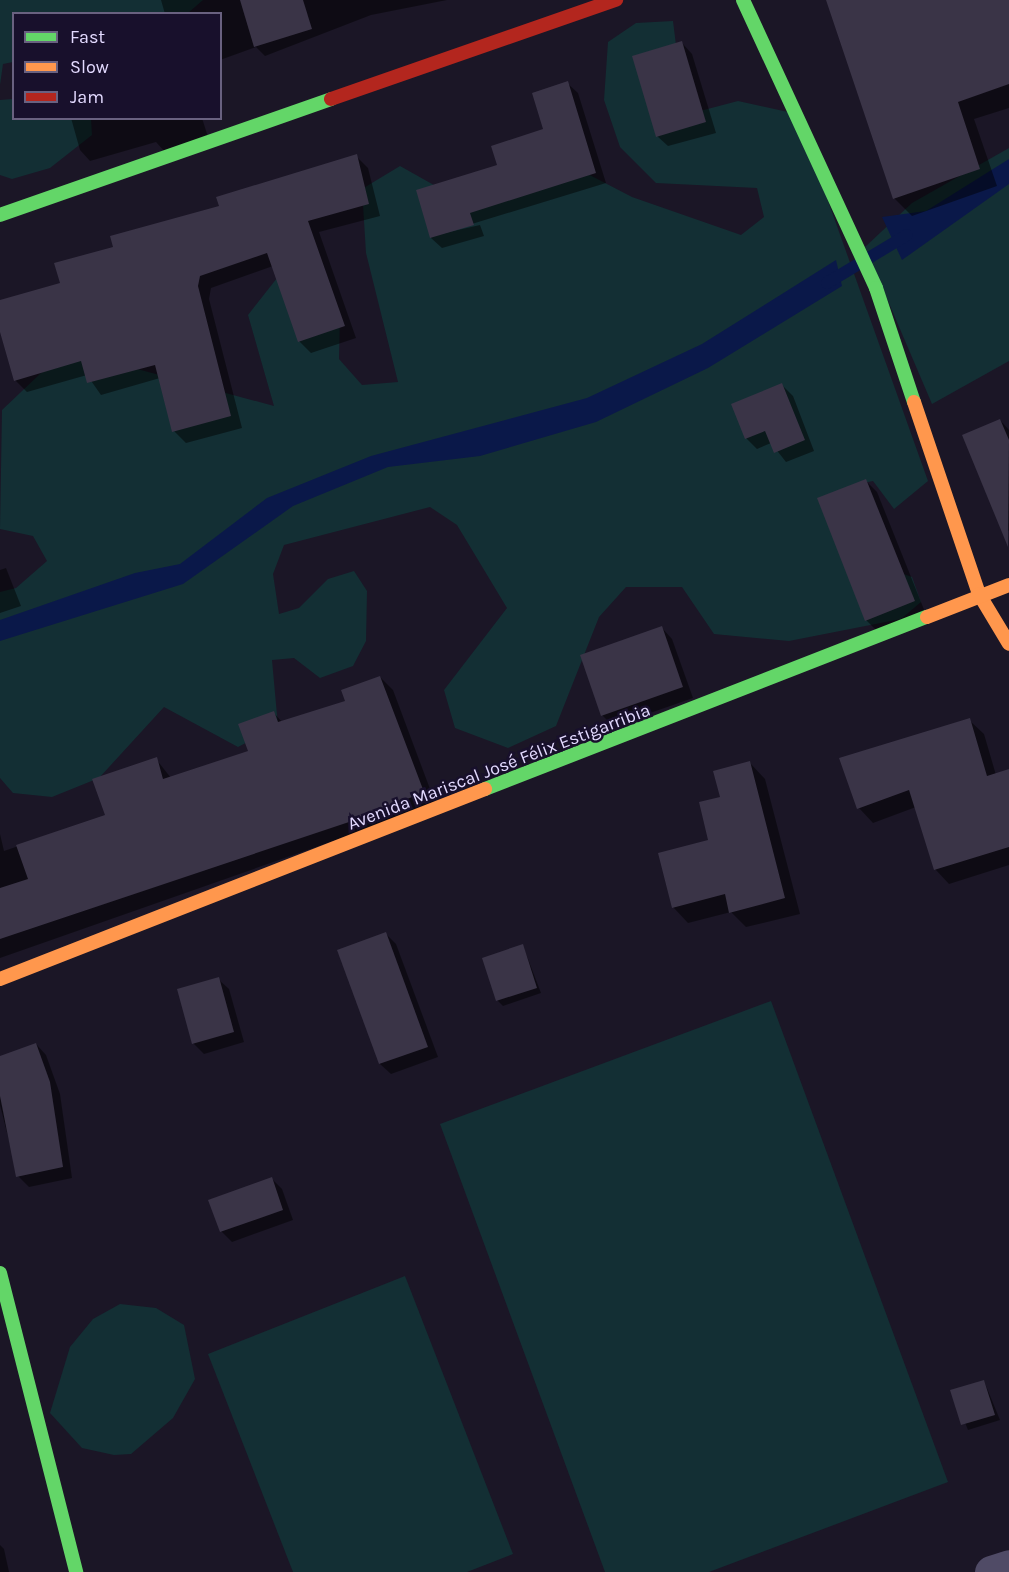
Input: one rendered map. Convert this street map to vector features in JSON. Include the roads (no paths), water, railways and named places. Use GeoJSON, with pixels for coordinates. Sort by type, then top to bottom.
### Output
{"type":"FeatureCollection","features":[{"type":"Feature","properties":{"kind":"street"},"geometry":{"type":"LineString","coordinates":[[0,215],[616,0]]}},
{"type":"Feature","properties":{"kind":"street"},"geometry":{"type":"LineString","coordinates":[[743,0],[838,198],[876,288],[979,594],[1009,644]]}},
{"type":"Feature","properties":{"kind":"street","name":"Avenida Mariscal José Félix Estigarribia"},"geometry":{"type":"LineString","coordinates":[[0,979],[504,786],[979,594],[1009,585]]}},
{"type":"Feature","properties":{"kind":"street"},"geometry":{"type":"LineString","coordinates":[[0,1273],[76,1572]]}},
{"type":"Feature","properties":{"kind":"street"},"geometry":{"type":"LineString","coordinates":[[991,1572],[1009,1566]]}},
{"type":"Feature","properties":{"kind":"waterway"},"geometry":{"type":"LineString","coordinates":[[827,283],[907,235]]}}]}
